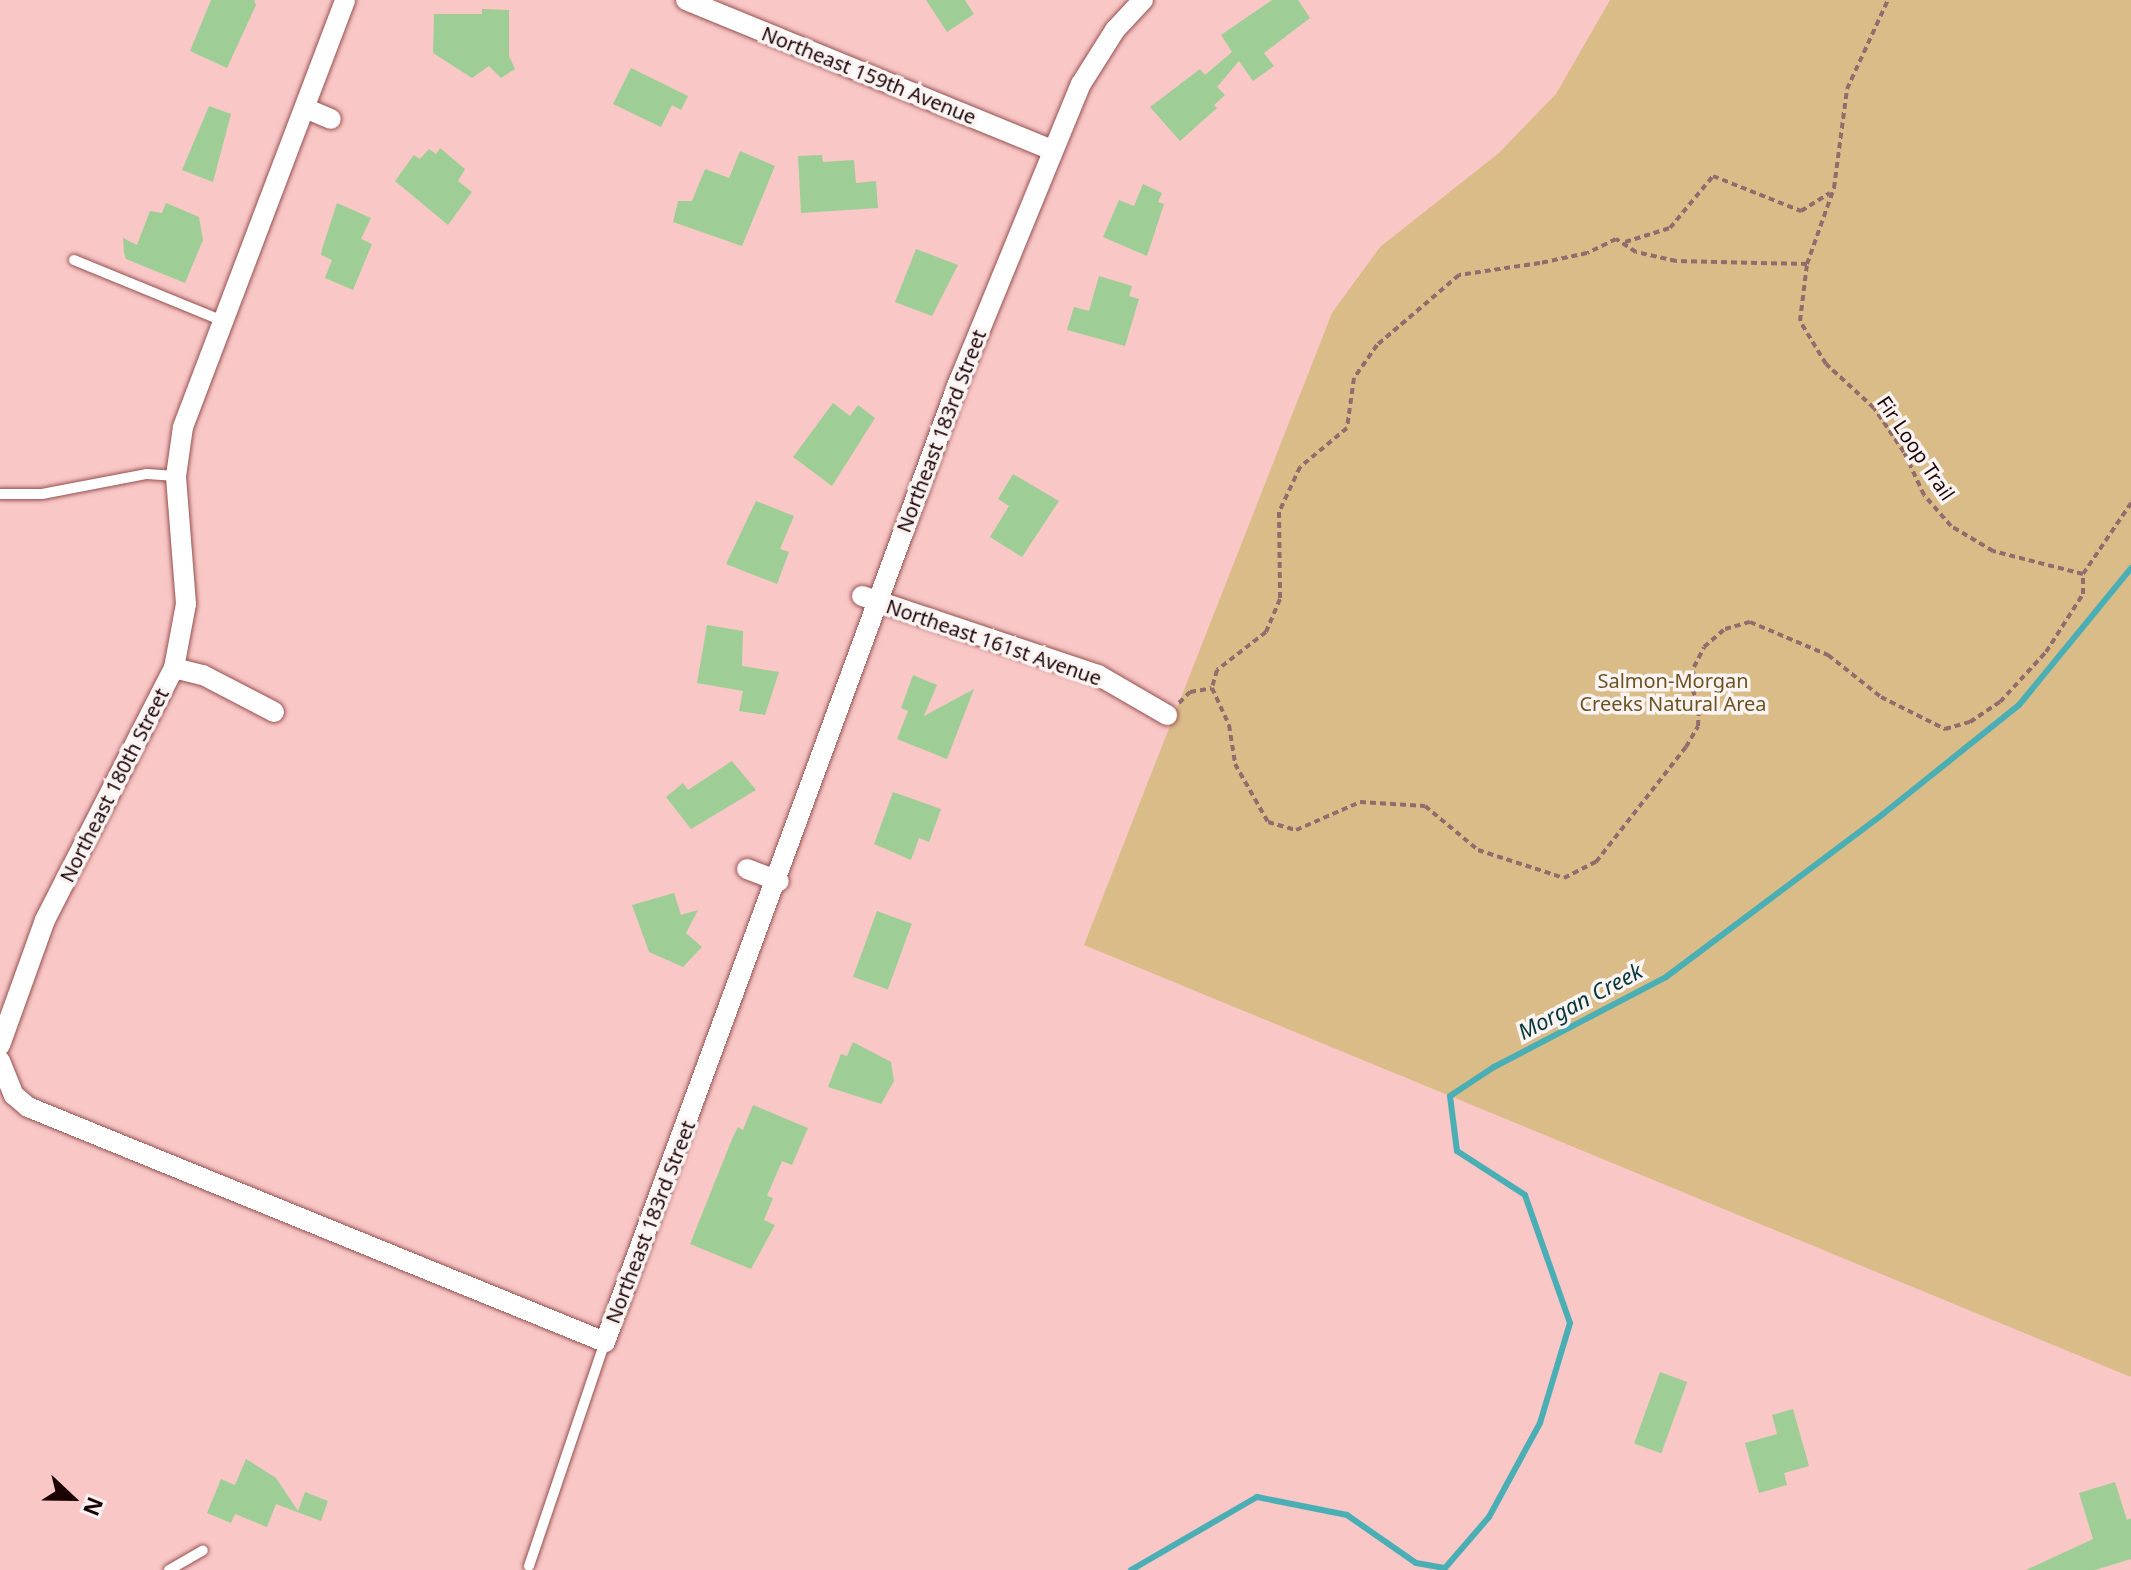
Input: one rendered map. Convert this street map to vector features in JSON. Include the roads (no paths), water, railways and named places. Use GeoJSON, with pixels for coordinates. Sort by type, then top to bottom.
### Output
{"type":"FeatureCollection","features":[{"type":"Feature","properties":{"kind":"street","name":"Northeast 180th Street"},"geometry":{"type":"LineString","coordinates":[[0,1045],[45,920],[174,668],[186,604],[176,476],[183,427],[345,0]]}},
{"type":"Feature","properties":{"kind":"street","name":"Northeast 159th Avenue"},"geometry":{"type":"LineString","coordinates":[[686,0],[1052,150]]}},
{"type":"Feature","properties":{"kind":"street","name":"Northeast 183rd Street"},"geometry":{"type":"LineString","coordinates":[[605,1342],[779,881],[870,599],[1052,150],[1102,47],[1143,0]]}},
{"type":"Feature","properties":{"kind":"street"},"geometry":{"type":"LineString","coordinates":[[305,108],[331,119]]}},
{"type":"Feature","properties":{"kind":"street","name":"Northeast 161st Avenue"},"geometry":{"type":"LineString","coordinates":[[870,599],[1098,675],[1167,715]]}},
{"type":"Feature","properties":{"kind":"street"},"geometry":{"type":"LineString","coordinates":[[174,668],[203,675],[274,712]]}},
{"type":"Feature","properties":{"kind":"street"},"geometry":{"type":"LineString","coordinates":[[747,869],[779,881]]}},
{"type":"Feature","properties":{"kind":"street"},"geometry":{"type":"LineString","coordinates":[[0,1061],[14,1095],[28,1107],[605,1342]]}},
{"type":"Feature","properties":{"kind":"lane"},"geometry":{"type":"LineString","coordinates":[[74,260],[223,321]]}},
{"type":"Feature","properties":{"kind":"lane"},"geometry":{"type":"LineString","coordinates":[[0,494],[42,494],[147,474],[176,476]]}},
{"type":"Feature","properties":{"kind":"lane","name":"Northeast 183rd Street"},"geometry":{"type":"LineString","coordinates":[[529,1566],[605,1342]]}},
{"type":"Feature","properties":{"kind":"lane"},"geometry":{"type":"LineString","coordinates":[[169,1570],[203,1550]]}},
{"type":"Feature","properties":{"kind":"waterway","name":"Morgan Creek"},"geometry":{"type":"LineString","coordinates":[[1131,1570],[1257,1497],[1347,1515],[1416,1563],[1445,1568],[1489,1517],[1540,1423],[1570,1323],[1525,1195],[1457,1151],[1450,1096],[1494,1067],[1666,977],[1883,814],[2019,705],[2131,568]]}},
{"type":"Feature","properties":{"kind":"park label","name":"Salmon-Morgan Creeks Natural Area"},"geometry":{"type":"Point","coordinates":[1673,692]}}]}
